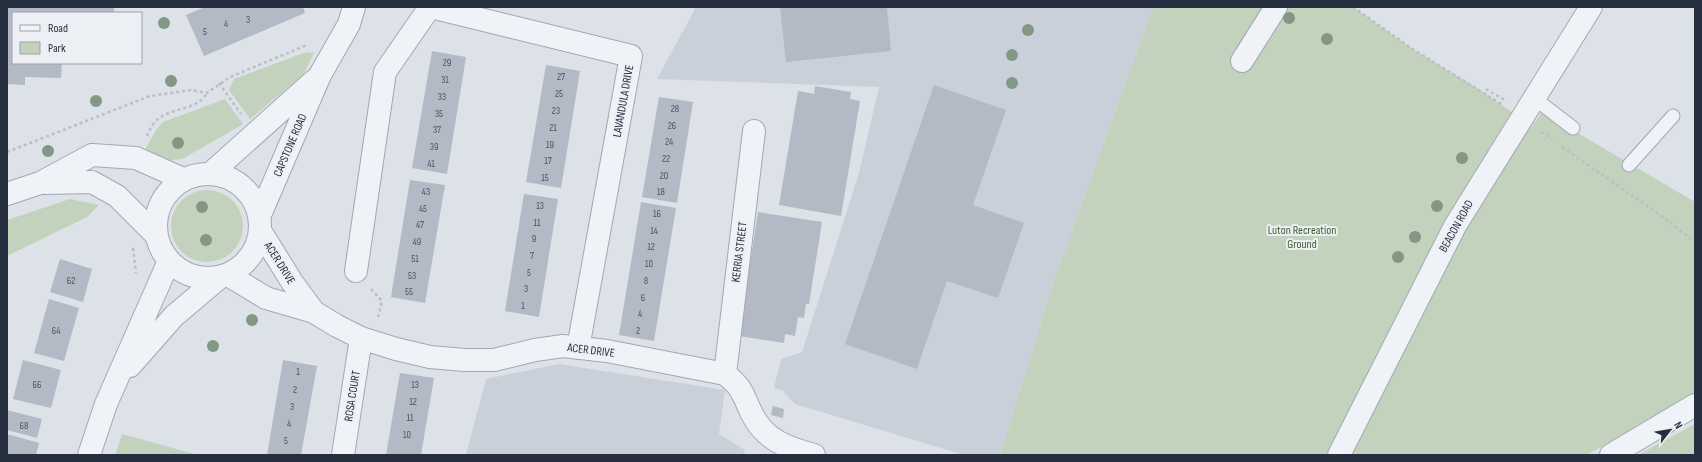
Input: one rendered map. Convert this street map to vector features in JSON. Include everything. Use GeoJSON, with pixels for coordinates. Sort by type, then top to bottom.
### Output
{"type":"FeatureCollection","features":[{"type":"Feature","properties":{"kind":"street","name":"CAPSTONE ROAD"},"geometry":{"type":"LineString","coordinates":[[261,224],[320,75],[349,24],[354,7]]}},
{"type":"Feature","properties":{"kind":"street","name":"LAVANDULA DRIVE"},"geometry":{"type":"LineString","coordinates":[[356,271],[385,72],[431,7],[631,56],[578,348]]}},
{"type":"Feature","properties":{"kind":"street"},"geometry":{"type":"LineString","coordinates":[[1242,61],[1276,7]]}},
{"type":"Feature","properties":{"kind":"street","name":"BEACON ROAD"},"geometry":{"type":"LineString","coordinates":[[1339,455],[1455,226],[1515,113],[1534,98],[1591,7]]}},
{"type":"Feature","properties":{"kind":"street","name":"CAPSTONE ROAD"},"geometry":{"type":"LineString","coordinates":[[211,173],[320,75]]}},
{"type":"Feature","properties":{"kind":"street","name":"KERRIA STREET"},"geometry":{"type":"LineString","coordinates":[[725,374],[754,131]]}},
{"type":"Feature","properties":{"kind":"street"},"geometry":{"type":"LineString","coordinates":[[7,194],[40,183],[92,155],[136,158],[183,179]]}},
{"type":"Feature","properties":{"kind":"street"},"geometry":{"type":"LineString","coordinates":[[116,382],[174,316],[224,276],[244,265],[255,250],[261,224],[254,199],[243,186],[228,177],[211,173],[197,174],[183,179],[166,194],[156,214],[156,236],[161,249],[169,261],[180,271],[194,277],[224,276]]}},
{"type":"Feature","properties":{"kind":"street"},"geometry":{"type":"LineString","coordinates":[[40,183],[92,182],[117,196],[156,236]]}},
{"type":"Feature","properties":{"kind":"street","name":"ACER DRIVE"},"geometry":{"type":"LineString","coordinates":[[261,224],[292,282],[314,312]]}},
{"type":"Feature","properties":{"kind":"street"},"geometry":{"type":"LineString","coordinates":[[89,455],[106,404],[169,261]]}},
{"type":"Feature","properties":{"kind":"street","name":"ACER DRIVE"},"geometry":{"type":"LineString","coordinates":[[224,276],[266,298],[314,312],[361,338],[396,349],[430,356],[465,360],[494,360],[535,350],[563,346],[607,351],[725,374]]}},
{"type":"Feature","properties":{"kind":"street","name":"ROSA COURT"},"geometry":{"type":"LineString","coordinates":[[343,455],[361,338]]}},
{"type":"Feature","properties":{"kind":"street"},"geometry":{"type":"LineString","coordinates":[[725,374],[737,383],[742,390],[752,415],[772,439],[786,448],[814,455]]}},
{"type":"Feature","properties":{"kind":"street"},"geometry":{"type":"LineString","coordinates":[[1611,455],[1695,405]]}},
{"type":"Feature","properties":{"kind":"lane"},"geometry":{"type":"LineString","coordinates":[[1534,98],[1573,128]]}},
{"type":"Feature","properties":{"kind":"lane"},"geometry":{"type":"LineString","coordinates":[[1629,165],[1673,116]]}},
{"type":"Feature","properties":{"kind":"path"},"geometry":{"type":"LineString","coordinates":[[1353,7],[1414,50],[1515,113],[1660,215],[1695,242]]}},
{"type":"Feature","properties":{"kind":"path"},"geometry":{"type":"LineString","coordinates":[[7,152],[150,96],[191,90],[207,93],[230,77],[310,43]]}},
{"type":"Feature","properties":{"kind":"path"},"geometry":{"type":"LineString","coordinates":[[1486,89],[1505,100],[1515,113]]}},
{"type":"Feature","properties":{"kind":"path"},"geometry":{"type":"LineString","coordinates":[[380,311],[382,301]]}},
{"type":"Feature","properties":{"kind":"shaded area"},"geometry":{"type":"Polygon","coordinates":[[[696,7],[1153,7],[1055,278],[1000,455],[964,455],[795,404],[782,390],[774,388],[781,359],[802,352],[859,173],[879,87],[657,79],[696,7]]]}},
{"type":"Feature","properties":{"kind":"shaded area"},"geometry":{"type":"Polygon","coordinates":[[[559,364],[725,390],[719,434],[745,450],[744,455],[466,455],[486,379],[559,364]]]}},
{"type":"Feature","properties":{"kind":"green space","name":"Luton Recreation Ground"},"geometry":{"type":"Polygon","coordinates":[[[1153,7],[1353,7],[1414,50],[1480,90],[1532,126],[1542,112],[1695,202],[1695,399],[1586,455],[1000,455],[1055,278],[1153,7]]]}},
{"type":"Feature","properties":{"kind":"green space"},"geometry":{"type":"Polygon","coordinates":[[[307,52],[314,53],[303,75],[250,119],[229,90],[234,79],[307,52]]]}},
{"type":"Feature","properties":{"kind":"green space"},"geometry":{"type":"Polygon","coordinates":[[[225,99],[243,124],[182,159],[166,161],[142,155],[156,130],[163,122],[225,99]]]}},
{"type":"Feature","properties":{"kind":"green space"},"geometry":{"type":"Polygon","coordinates":[[[207,190],[227,196],[237,206],[243,226],[237,246],[227,256],[207,262],[187,256],[177,246],[171,226],[177,206],[187,196],[207,190]]]}},
{"type":"Feature","properties":{"kind":"green space"},"geometry":{"type":"Polygon","coordinates":[[[70,199],[99,205],[87,217],[7,256],[7,220],[70,199]]]}},
{"type":"Feature","properties":{"kind":"green space"},"geometry":{"type":"Polygon","coordinates":[[[1695,424],[1695,455],[1638,455],[1645,451],[1695,424]]]}},
{"type":"Feature","properties":{"kind":"green space"},"geometry":{"type":"Polygon","coordinates":[[[122,434],[198,455],[115,455],[122,434]]]}},
{"type":"Feature","properties":{"kind":"building"},"geometry":{"type":"Polygon","coordinates":[[[7,7],[114,7],[114,12],[12,12],[12,64],[62,64],[61,78],[25,77],[25,85],[7,84],[7,7]]]}},
{"type":"Feature","properties":{"kind":"building"},"geometry":{"type":"Polygon","coordinates":[[[205,7],[303,7],[305,13],[204,56],[186,15],[205,7]]]}},
{"type":"Feature","properties":{"kind":"building"},"geometry":{"type":"Polygon","coordinates":[[[780,7],[887,7],[891,51],[786,62],[780,7]]]}},
{"type":"Feature","properties":{"kind":"building"},"geometry":{"type":"Polygon","coordinates":[[[432,51],[466,57],[447,174],[412,168],[432,51]]]}},
{"type":"Feature","properties":{"kind":"building"},"geometry":{"type":"Polygon","coordinates":[[[546,65],[580,71],[561,188],[526,182],[546,65]]]}},
{"type":"Feature","properties":{"kind":"building"},"geometry":{"type":"Polygon","coordinates":[[[934,85],[1006,110],[973,205],[1024,223],[998,298],[947,281],[917,369],[845,344],[934,85]]]}},
{"type":"Feature","properties":{"kind":"building"},"geometry":{"type":"Polygon","coordinates":[[[815,86],[851,92],[850,99],[860,101],[841,216],[779,205],[798,91],[814,94],[815,86]]]}},
{"type":"Feature","properties":{"kind":"building"},"geometry":{"type":"Polygon","coordinates":[[[659,97],[693,102],[677,203],[642,197],[659,97]]]}},
{"type":"Feature","properties":{"kind":"building"},"geometry":{"type":"Polygon","coordinates":[[[410,180],[445,185],[425,303],[391,297],[410,180]]]}},
{"type":"Feature","properties":{"kind":"building"},"geometry":{"type":"Polygon","coordinates":[[[524,194],[558,199],[539,317],[505,311],[524,194]]]}},
{"type":"Feature","properties":{"kind":"building"},"geometry":{"type":"Polygon","coordinates":[[[641,202],[676,208],[654,341],[619,335],[641,202]]]}},
{"type":"Feature","properties":{"kind":"building"},"geometry":{"type":"Polygon","coordinates":[[[758,212],[822,222],[809,304],[806,304],[804,318],[798,317],[795,336],[785,334],[784,343],[739,336],[758,212]]]}},
{"type":"Feature","properties":{"kind":"building"},"geometry":{"type":"Polygon","coordinates":[[[60,259],[92,269],[83,302],[50,292],[60,259]]]}},
{"type":"Feature","properties":{"kind":"building"},"geometry":{"type":"Polygon","coordinates":[[[49,299],[79,308],[64,361],[34,353],[49,299]]]}},
{"type":"Feature","properties":{"kind":"building"},"geometry":{"type":"Polygon","coordinates":[[[23,360],[61,370],[51,408],[13,399],[23,360]]]}},
{"type":"Feature","properties":{"kind":"building"},"geometry":{"type":"Polygon","coordinates":[[[283,360],[317,366],[301,455],[267,455],[283,360]]]}},
{"type":"Feature","properties":{"kind":"building"},"geometry":{"type":"Polygon","coordinates":[[[400,373],[434,378],[421,455],[386,455],[400,373]]]}},
{"type":"Feature","properties":{"kind":"building"},"geometry":{"type":"Polygon","coordinates":[[[773,406],[784,409],[783,418],[771,415],[773,406]]]}},
{"type":"Feature","properties":{"kind":"building"},"geometry":{"type":"Polygon","coordinates":[[[7,410],[42,419],[37,438],[7,430],[7,410]]]}},
{"type":"Feature","properties":{"kind":"building"},"geometry":{"type":"Polygon","coordinates":[[[7,434],[39,443],[36,455],[7,455],[7,434]]]}}]}
